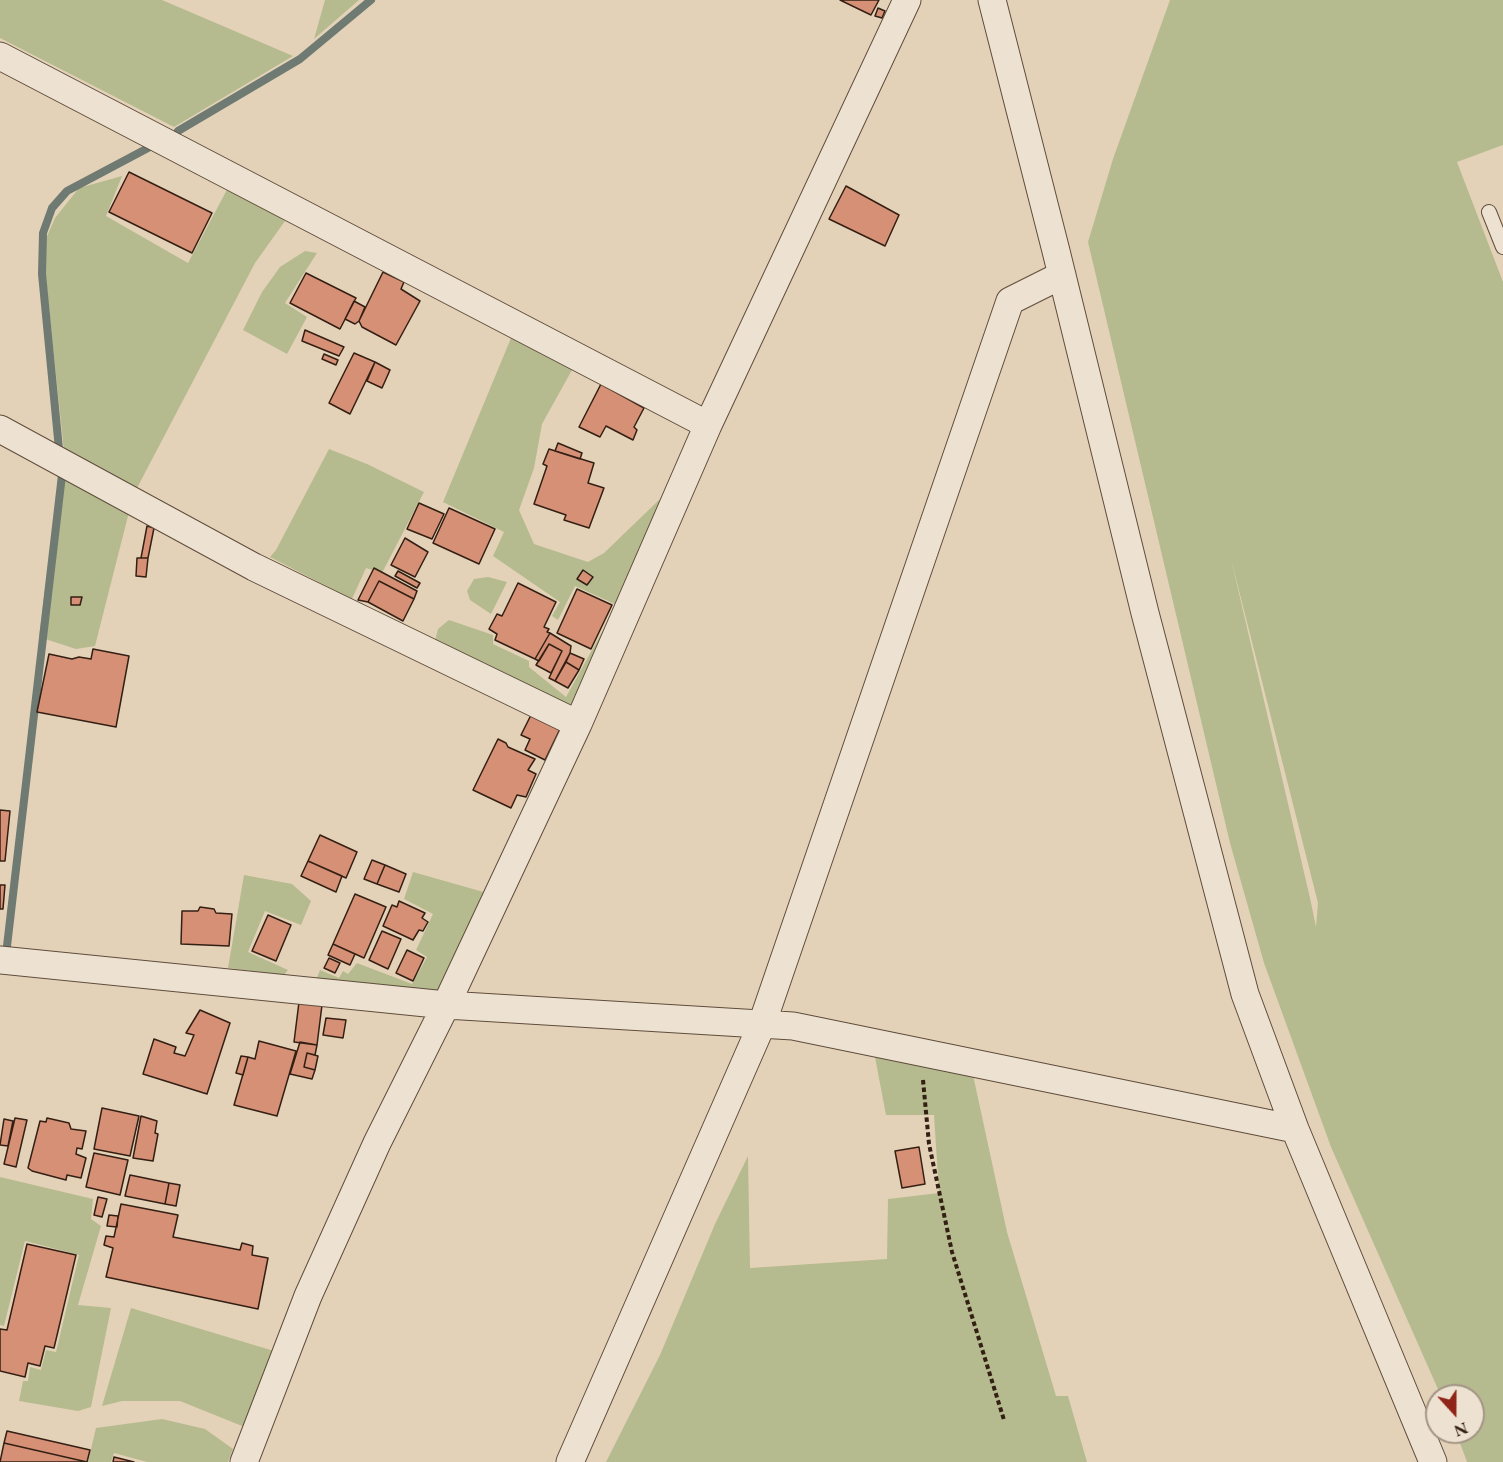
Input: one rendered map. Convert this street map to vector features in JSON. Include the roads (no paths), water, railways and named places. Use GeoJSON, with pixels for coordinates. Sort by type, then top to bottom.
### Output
{"type":"FeatureCollection","features":[{"type":"Feature","properties":{"kind":"street"},"geometry":{"type":"LineString","coordinates":[[244,1462],[308,1296],[377,1143],[446,1005],[578,724],[708,425],[908,0]]}},
{"type":"Feature","properties":{"kind":"street"},"geometry":{"type":"LineString","coordinates":[[992,0],[1145,613],[1245,994],[1295,1129],[1432,1462]]}},
{"type":"Feature","properties":{"kind":"street"},"geometry":{"type":"LineString","coordinates":[[0,56],[708,425]]}},
{"type":"Feature","properties":{"kind":"street"},"geometry":{"type":"LineString","coordinates":[[570,1462],[762,1024],[1010,301],[1062,275]]}},
{"type":"Feature","properties":{"kind":"street"},"geometry":{"type":"LineString","coordinates":[[0,429],[254,567],[578,724]]}},
{"type":"Feature","properties":{"kind":"street"},"geometry":{"type":"LineString","coordinates":[[0,960],[446,1005],[793,1026],[1295,1129]]}},
{"type":"Feature","properties":{"kind":"lane"},"geometry":{"type":"LineString","coordinates":[[1489,212],[1503,247]]}},
{"type":"Feature","properties":{"kind":"waterway"},"geometry":{"type":"LineString","coordinates":[[178,131],[300,59],[371,0]]}},
{"type":"Feature","properties":{"kind":"waterway"},"geometry":{"type":"LineString","coordinates":[[59,449],[42,274],[43,233],[52,208],[67,191],[148,148]]}},
{"type":"Feature","properties":{"kind":"waterway"},"geometry":{"type":"LineString","coordinates":[[7,946],[62,475]]}}]}
